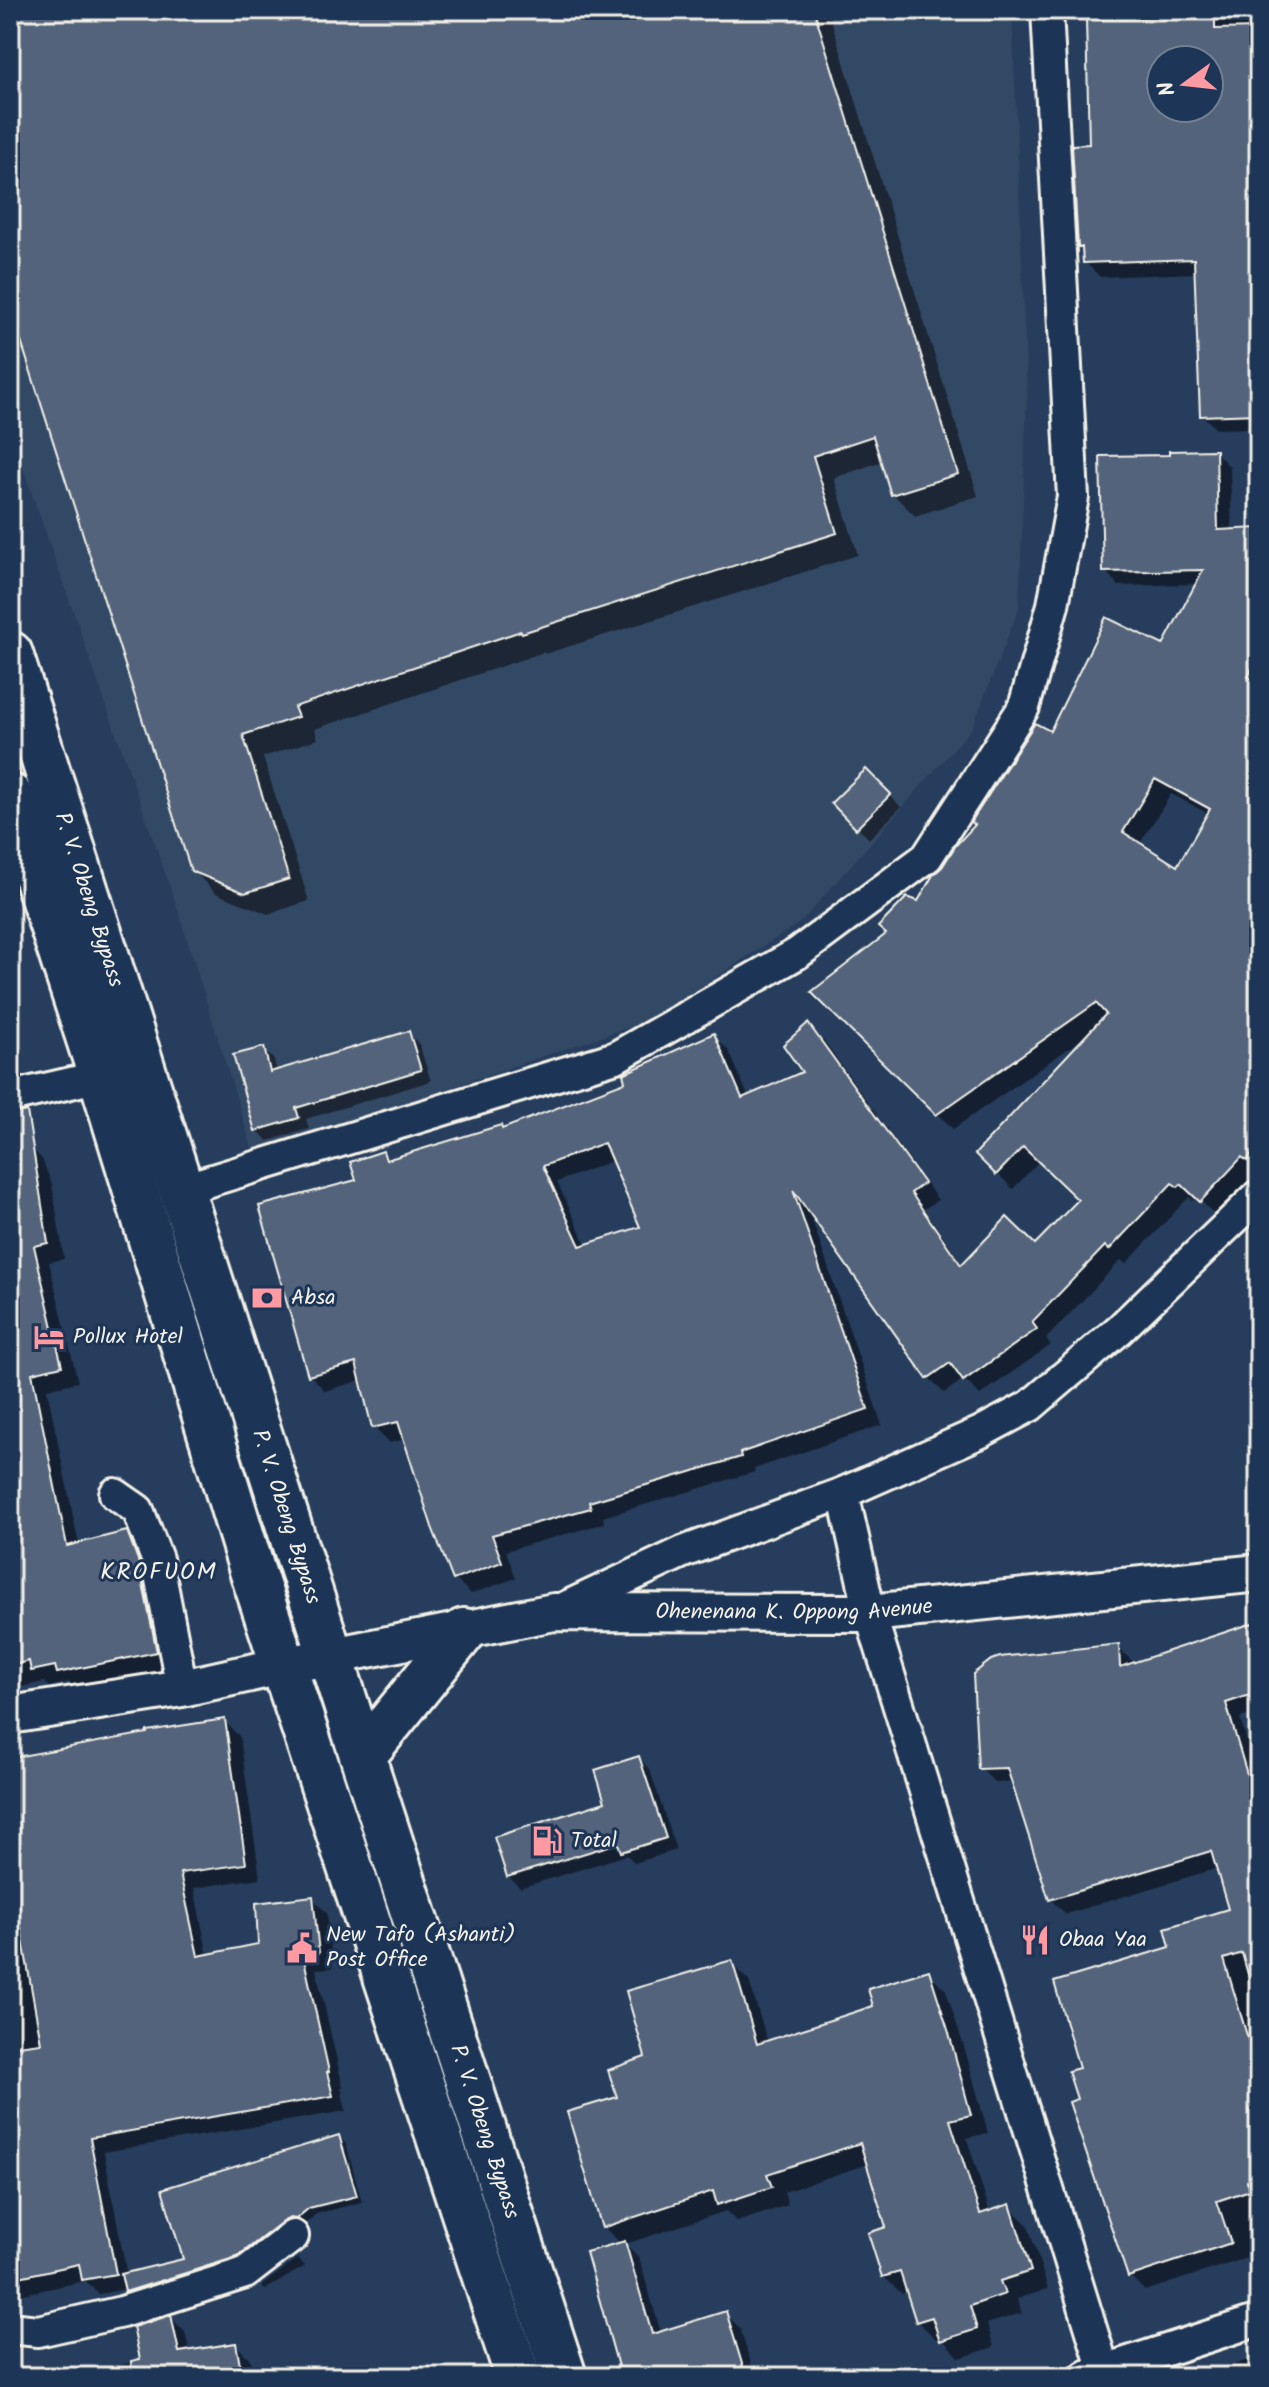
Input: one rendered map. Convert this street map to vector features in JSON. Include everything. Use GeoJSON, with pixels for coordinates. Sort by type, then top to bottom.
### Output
{"type":"FeatureCollection","features":[{"type":"Feature","properties":{"kind":"highway","name":"P. V. Obeng Bypass"},"geometry":{"type":"LineString","coordinates":[[10,654],[564,2377]]}},
{"type":"Feature","properties":{"kind":"highway","name":"P. V. Obeng Bypass"},"geometry":{"type":"LineString","coordinates":[[10,796],[101,1076],[282,1666],[518,2377]]}},
{"type":"Feature","properties":{"kind":"highway"},"geometry":{"type":"LineString","coordinates":[[363,1756],[464,1631]]}},
{"type":"Feature","properties":{"kind":"street"},"geometry":{"type":"LineString","coordinates":[[183,1189],[616,1057],[798,953],[927,857],[1024,707],[1053,605],[1073,497],[1047,10]]}},
{"type":"Feature","properties":{"kind":"street"},"geometry":{"type":"LineString","coordinates":[[10,1097],[101,1076]]}},
{"type":"Feature","properties":{"kind":"street"},"geometry":{"type":"LineString","coordinates":[[554,1612],[683,1552],[843,1493],[981,1432],[1030,1406],[1120,1329],[1259,1195]]}},
{"type":"Feature","properties":{"kind":"street"},"geometry":{"type":"LineString","coordinates":[[843,1493],[870,1613],[1098,2375],[1259,2320]]}},
{"type":"Feature","properties":{"kind":"street"},"geometry":{"type":"LineString","coordinates":[[115,1494],[138,1510],[157,1559],[182,1688]]}},
{"type":"Feature","properties":{"kind":"street","name":"Ohenenana K. Oppong Avenue"},"geometry":{"type":"LineString","coordinates":[[10,1715],[182,1688],[554,1612],[870,1613],[1259,1573]]}},
{"type":"Feature","properties":{"kind":"street"},"geometry":{"type":"LineString","coordinates":[[10,2328],[38,2331],[108,2316],[231,2278],[245,2273],[293,2236]]}},
{"type":"Feature","properties":{"kind":"shaded area"},"geometry":{"type":"Polygon","coordinates":[[[10,10],[1012,10],[1027,396],[1019,608],[972,728],[802,921],[650,1020],[254,1154],[177,907],[10,431],[10,10]]]}},
{"type":"Feature","properties":{"kind":"building"},"geometry":{"type":"Polygon","coordinates":[[[10,10],[814,10],[958,474],[891,495],[873,436],[813,456],[837,533],[521,631],[294,707],[298,717],[243,735],[289,879],[245,893],[191,871],[10,307],[10,10]]]}},
{"type":"Feature","properties":{"kind":"building"},"geometry":{"type":"Polygon","coordinates":[[[1215,16],[1215,29],[1259,28],[1259,414],[1200,416],[1194,259],[1083,263],[1082,247],[1078,247],[1072,145],[1089,144],[1086,19],[1215,16]]]}},
{"type":"Feature","properties":{"kind":"building"},"geometry":{"type":"Polygon","coordinates":[[[1216,450],[1218,530],[1259,528],[1259,652],[1248,677],[1259,683],[1259,1145],[1247,1161],[1242,1157],[1200,1202],[1181,1184],[1178,1187],[1172,1183],[1109,1250],[1105,1246],[1032,1322],[1037,1329],[963,1381],[950,1363],[927,1379],[793,1190],[868,1409],[740,1453],[741,1457],[589,1502],[591,1508],[492,1535],[502,1562],[453,1580],[432,1527],[398,1422],[372,1428],[356,1363],[308,1376],[259,1206],[356,1180],[350,1162],[383,1151],[386,1160],[501,1125],[502,1129],[625,1082],[623,1074],[714,1033],[742,1098],[802,1072],[783,1045],[808,1023],[924,1183],[911,1193],[961,1265],[1007,1217],[1035,1244],[1078,1200],[1023,1147],[996,1175],[975,1154],[1106,1014],[1096,1003],[936,1115],[811,992],[886,934],[878,927],[907,897],[918,901],[933,875],[975,825],[971,822],[1035,723],[1050,731],[1106,617],[1163,645],[1203,570],[1103,572],[1100,456],[1169,455],[1169,451],[1216,450]],[[1155,779],[1123,832],[1177,866],[1210,809],[1155,779]],[[604,1143],[543,1166],[580,1246],[640,1227],[604,1143]]]}},
{"type":"Feature","properties":{"kind":"building"},"geometry":{"type":"Polygon","coordinates":[[[866,769],[891,794],[856,829],[831,803],[866,769]]]}},
{"type":"Feature","properties":{"kind":"building"},"geometry":{"type":"Polygon","coordinates":[[[409,1031],[421,1070],[296,1108],[299,1118],[255,1131],[233,1055],[264,1047],[270,1072],[409,1031]]]}},
{"type":"Feature","properties":{"kind":"building"},"geometry":{"type":"Polygon","coordinates":[[[27,1111],[48,1243],[34,1246],[62,1366],[32,1373],[67,1546],[127,1531],[138,1560],[157,1652],[57,1673],[55,1666],[31,1671],[29,1661],[10,1666],[10,1114],[27,1111]]]}},
{"type":"Feature","properties":{"kind":"building"},"geometry":{"type":"Polygon","coordinates":[[[1259,1621],[1259,1692],[1226,1703],[1259,1815],[1259,1984],[1251,1985],[1242,1953],[1224,1959],[1249,2042],[1259,2038],[1259,2178],[1247,2181],[1250,2190],[1217,2201],[1231,2243],[1128,2277],[1069,2102],[1077,2099],[1068,2071],[1079,2068],[1054,1982],[1170,1947],[1165,1928],[1228,1909],[1211,1851],[1049,1900],[1007,1768],[978,1769],[973,1674],[1000,1657],[1119,1644],[1120,1667],[1259,1621]]]}},
{"type":"Feature","properties":{"kind":"building"},"geometry":{"type":"Polygon","coordinates":[[[225,1719],[246,1864],[180,1873],[198,1956],[258,1944],[256,1903],[313,1896],[319,1953],[303,1955],[333,2096],[90,2138],[116,2274],[82,2280],[79,2264],[10,2279],[10,2047],[41,2043],[10,1867],[10,1758],[225,1719]]]}},
{"type":"Feature","properties":{"kind":"building"},"geometry":{"type":"Polygon","coordinates":[[[639,1756],[666,1838],[621,1852],[618,1843],[507,1877],[494,1837],[605,1802],[595,1770],[639,1756]]]}},
{"type":"Feature","properties":{"kind":"building"},"geometry":{"type":"Polygon","coordinates":[[[732,1960],[757,2044],[873,2006],[868,1989],[929,1970],[971,2115],[950,2120],[980,2214],[1010,2204],[1031,2271],[1000,2281],[1005,2294],[970,2306],[977,2329],[940,2341],[932,2317],[916,2322],[900,2272],[882,2277],[868,2233],[886,2227],[860,2143],[767,2174],[772,2187],[717,2205],[713,2191],[602,2228],[567,2112],[617,2097],[608,2070],[645,2057],[626,1991],[732,1960]]]}},
{"type":"Feature","properties":{"kind":"building"},"geometry":{"type":"Polygon","coordinates":[[[339,2135],[357,2196],[309,2208],[296,2219],[282,2222],[237,2257],[125,2292],[121,2274],[183,2259],[162,2189],[339,2135]]]}},
{"type":"Feature","properties":{"kind":"building"},"geometry":{"type":"Polygon","coordinates":[[[625,2241],[652,2334],[726,2311],[746,2377],[621,2377],[586,2252],[625,2241]]]}},
{"type":"Feature","properties":{"kind":"building"},"geometry":{"type":"Polygon","coordinates":[[[171,2315],[179,2352],[236,2343],[242,2377],[132,2377],[131,2361],[140,2359],[133,2327],[171,2315]]]}},
{"type":"Feature","properties":{"kind":"place","name":"Absa"},"geometry":{"type":"Point","coordinates":[267,1298]}},
{"type":"Feature","properties":{"kind":"place","name":"Pollux Hotel"},"geometry":{"type":"Point","coordinates":[49,1337]}},
{"type":"Feature","properties":{"kind":"place","name":"Total"},"geometry":{"type":"Point","coordinates":[547,1841]}},
{"type":"Feature","properties":{"kind":"place","name":"Obaa Yaa"},"geometry":{"type":"Point","coordinates":[1035,1940]}},
{"type":"Feature","properties":{"kind":"place","name":"New Tafo (Ashanti) Post Office"},"geometry":{"type":"Point","coordinates":[302,1948]}},
{"type":"Feature","properties":{"kind":"district","name":"KROFUOM"},"geometry":{"type":"Point","coordinates":[159,1572]}}]}
